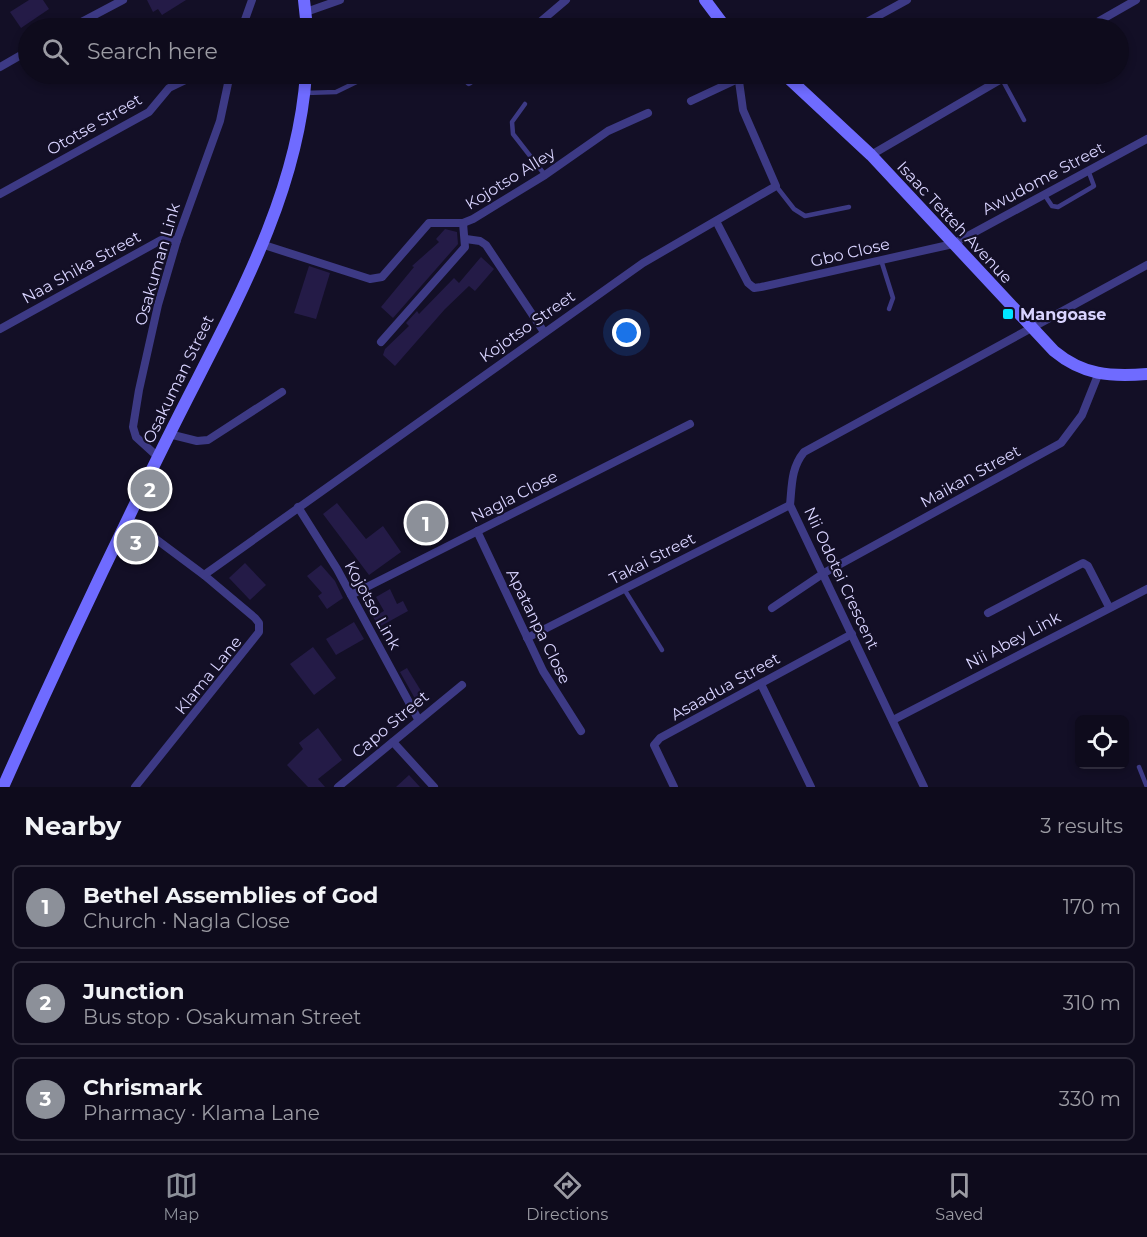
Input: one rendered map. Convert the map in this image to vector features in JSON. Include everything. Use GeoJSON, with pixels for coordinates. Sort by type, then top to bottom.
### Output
{"type":"FeatureCollection","features":[{"type":"Feature","properties":{"kind":"street"},"geometry":{"type":"LineString","coordinates":[[89,18],[123,0]]}},
{"type":"Feature","properties":{"kind":"street"},"geometry":{"type":"LineString","coordinates":[[246,18],[252,0]]}},
{"type":"Feature","properties":{"kind":"street"},"geometry":{"type":"LineString","coordinates":[[305,6],[340,0]]}},
{"type":"Feature","properties":{"kind":"street"},"geometry":{"type":"LineString","coordinates":[[545,18],[566,0]]}},
{"type":"Feature","properties":{"kind":"street"},"geometry":{"type":"LineString","coordinates":[[705,0],[718,18]]}},
{"type":"Feature","properties":{"kind":"street"},"geometry":{"type":"LineString","coordinates":[[1104,18],[1136,0]]}},
{"type":"Feature","properties":{"kind":"street"},"geometry":{"type":"LineString","coordinates":[[873,18],[903,1]]}},
{"type":"Feature","properties":{"kind":"street"},"geometry":{"type":"LineString","coordinates":[[0,67],[18,57]]}},
{"type":"Feature","properties":{"kind":"street","name":"Ototse Street"},"geometry":{"type":"LineString","coordinates":[[0,194],[149,112],[169,88],[177,84]]}},
{"type":"Feature","properties":{"kind":"street","name":"Osakuman Link"},"geometry":{"type":"LineString","coordinates":[[158,457],[136,437],[133,427],[156,316],[177,240],[220,122],[228,84]]}},
{"type":"Feature","properties":{"kind":"street","name":"Osakuman Street"},"geometry":{"type":"LineString","coordinates":[[3,787],[261,244],[291,166],[305,84]]}},
{"type":"Feature","properties":{"kind":"street"},"geometry":{"type":"LineString","coordinates":[[691,101],[723,84]]}},
{"type":"Feature","properties":{"kind":"street"},"geometry":{"type":"LineString","coordinates":[[740,84],[748,124],[776,186]]}},
{"type":"Feature","properties":{"kind":"street","name":"Isaac Tetteh Avenue"},"geometry":{"type":"LineString","coordinates":[[795,84],[871,155],[1033,329],[1067,361],[1098,375],[1147,374]]}},
{"type":"Feature","properties":{"kind":"street"},"geometry":{"type":"LineString","coordinates":[[871,155],[993,84]]}},
{"type":"Feature","properties":{"kind":"street","name":"Kojotso Alley"},"geometry":{"type":"LineString","coordinates":[[261,244],[370,279],[381,277],[392,267],[420,230],[429,223],[463,223],[490,211],[608,130],[648,113]]}},
{"type":"Feature","properties":{"kind":"street","name":"Awudome Street"},"geometry":{"type":"LineString","coordinates":[[953,244],[1147,139]]}},
{"type":"Feature","properties":{"kind":"street","name":"Kojotso Street"},"geometry":{"type":"LineString","coordinates":[[204,574],[643,263],[776,186]]}},
{"type":"Feature","properties":{"kind":"street","name":"Gbo Close"},"geometry":{"type":"LineString","coordinates":[[716,221],[748,283],[754,288],[953,244]]}},
{"type":"Feature","properties":{"kind":"street"},"geometry":{"type":"LineString","coordinates":[[381,342],[465,247],[463,223]]}},
{"type":"Feature","properties":{"kind":"street"},"geometry":{"type":"LineString","coordinates":[[466,238],[480,240],[486,245],[544,332]]}},
{"type":"Feature","properties":{"kind":"street","name":"Naa Shika Street"},"geometry":{"type":"LineString","coordinates":[[0,328],[161,240],[177,240]]}},
{"type":"Feature","properties":{"kind":"street","name":"Nii Odotei Crescent"},"geometry":{"type":"LineString","coordinates":[[924,787],[790,505],[792,473],[804,452],[1147,265]]}},
{"type":"Feature","properties":{"kind":"street","name":"Maikan Street"},"geometry":{"type":"LineString","coordinates":[[772,608],[824,573],[1061,443],[1082,416],[1098,375]]}},
{"type":"Feature","properties":{"kind":"street"},"geometry":{"type":"LineString","coordinates":[[169,434],[196,441],[208,440],[282,392]]}},
{"type":"Feature","properties":{"kind":"street","name":"Nagla Close"},"geometry":{"type":"LineString","coordinates":[[351,595],[690,424]]}},
{"type":"Feature","properties":{"kind":"street","name":"Takai Street"},"geometry":{"type":"LineString","coordinates":[[527,638],[790,505]]}},
{"type":"Feature","properties":{"kind":"street","name":"Kojotso Link"},"geometry":{"type":"LineString","coordinates":[[298,507],[351,595],[418,719]]}},
{"type":"Feature","properties":{"kind":"street","name":"Klama Lane"},"geometry":{"type":"LineString","coordinates":[[129,519],[204,574],[259,623],[259,632],[135,787]]}},
{"type":"Feature","properties":{"kind":"street","name":"Apatanpa Close"},"geometry":{"type":"LineString","coordinates":[[477,531],[552,688],[581,731]]}},
{"type":"Feature","properties":{"kind":"street"},"geometry":{"type":"LineString","coordinates":[[988,613],[1083,563],[1088,566],[1109,607]]}},
{"type":"Feature","properties":{"kind":"street","name":"Nii Abey Link"},"geometry":{"type":"LineString","coordinates":[[893,720],[1147,589]]}},
{"type":"Feature","properties":{"kind":"street","name":"Asaadua Street"},"geometry":{"type":"LineString","coordinates":[[674,787],[654,745],[660,738],[852,634]]}},
{"type":"Feature","properties":{"kind":"street"},"geometry":{"type":"LineString","coordinates":[[760,684],[811,787]]}},
{"type":"Feature","properties":{"kind":"street","name":"Capo Street"},"geometry":{"type":"LineString","coordinates":[[338,787],[418,719],[462,686]]}},
{"type":"Feature","properties":{"kind":"street"},"geometry":{"type":"LineString","coordinates":[[393,742],[434,787]]}},
{"type":"Feature","properties":{"kind":"lane"},"geometry":{"type":"LineString","coordinates":[[304,93],[336,92],[352,84]]}},
{"type":"Feature","properties":{"kind":"lane"},"geometry":{"type":"LineString","coordinates":[[1005,84],[1024,120]]}},
{"type":"Feature","properties":{"kind":"lane"},"geometry":{"type":"LineString","coordinates":[[525,104],[512,122],[513,134],[545,175]]}},
{"type":"Feature","properties":{"kind":"lane"},"geometry":{"type":"LineString","coordinates":[[1044,194],[1052,206],[1058,207],[1094,186],[1088,170]]}},
{"type":"Feature","properties":{"kind":"lane"},"geometry":{"type":"LineString","coordinates":[[776,186],[799,214],[805,216],[849,207]]}},
{"type":"Feature","properties":{"kind":"lane"},"geometry":{"type":"LineString","coordinates":[[880,260],[893,298],[889,309]]}},
{"type":"Feature","properties":{"kind":"lane"},"geometry":{"type":"LineString","coordinates":[[624,588],[662,650]]}},
{"type":"Feature","properties":{"kind":"lane"},"geometry":{"type":"LineString","coordinates":[[1139,767],[1147,787]]}},
{"type":"Feature","properties":{"kind":"building"},"geometry":{"type":"Polygon","coordinates":[[[29,0],[43,0],[49,9],[36,18],[18,18],[18,24],[10,12],[29,0]]]}},
{"type":"Feature","properties":{"kind":"building"},"geometry":{"type":"Polygon","coordinates":[[[147,0],[186,0],[162,15],[158,9],[153,12],[147,0]]]}},
{"type":"Feature","properties":{"kind":"building"},"geometry":{"type":"Polygon","coordinates":[[[445,229],[457,232],[458,244],[393,318],[381,307],[414,267],[412,266],[439,242],[436,239],[445,229]]]}},
{"type":"Feature","properties":{"kind":"building"},"geometry":{"type":"Polygon","coordinates":[[[481,257],[494,269],[475,291],[469,286],[445,309],[395,366],[383,355],[385,349],[409,326],[406,323],[417,311],[419,314],[454,278],[459,283],[481,257]]]}},
{"type":"Feature","properties":{"kind":"building"},"geometry":{"type":"Polygon","coordinates":[[[309,266],[330,273],[316,319],[294,313],[309,266]]]}},
{"type":"Feature","properties":{"kind":"building"},"geometry":{"type":"Polygon","coordinates":[[[337,503],[366,539],[383,526],[401,552],[369,575],[323,514],[337,503]]]}},
{"type":"Feature","properties":{"kind":"building"},"geometry":{"type":"Polygon","coordinates":[[[245,563],[266,585],[250,600],[229,578],[245,563]]]}},
{"type":"Feature","properties":{"kind":"building"},"geometry":{"type":"Polygon","coordinates":[[[321,565],[335,581],[343,598],[327,609],[318,596],[322,593],[307,576],[321,565]]]}},
{"type":"Feature","properties":{"kind":"building"},"geometry":{"type":"Polygon","coordinates":[[[390,589],[397,604],[403,601],[408,611],[379,627],[373,617],[384,611],[376,597],[390,589]]]}},
{"type":"Feature","properties":{"kind":"building"},"geometry":{"type":"Polygon","coordinates":[[[354,622],[364,639],[336,655],[326,639],[354,622]]]}},
{"type":"Feature","properties":{"kind":"building"},"geometry":{"type":"Polygon","coordinates":[[[313,647],[336,678],[314,695],[290,664],[313,647]]]}},
{"type":"Feature","properties":{"kind":"building"},"geometry":{"type":"Polygon","coordinates":[[[407,668],[426,699],[418,704],[400,672],[407,668]]]}},
{"type":"Feature","properties":{"kind":"building"},"geometry":{"type":"Polygon","coordinates":[[[318,728],[342,760],[318,779],[325,787],[308,787],[287,765],[303,749],[299,743],[318,728]]]}},
{"type":"Feature","properties":{"kind":"building"},"geometry":{"type":"Polygon","coordinates":[[[409,775],[420,787],[396,787],[409,775]]]}},
{"type":"Feature","properties":{"kind":"place","name":"Mangoase"},"geometry":{"type":"Point","coordinates":[1008,314]}},
{"type":"Feature","properties":{"kind":"place","name":"Junction"},"geometry":{"type":"Point","coordinates":[150,489]}},
{"type":"Feature","properties":{"kind":"place","name":"Bethel Assemblies of God"},"geometry":{"type":"Point","coordinates":[426,523]}},
{"type":"Feature","properties":{"kind":"place","name":"Chrismark"},"geometry":{"type":"Point","coordinates":[136,542]}}]}
